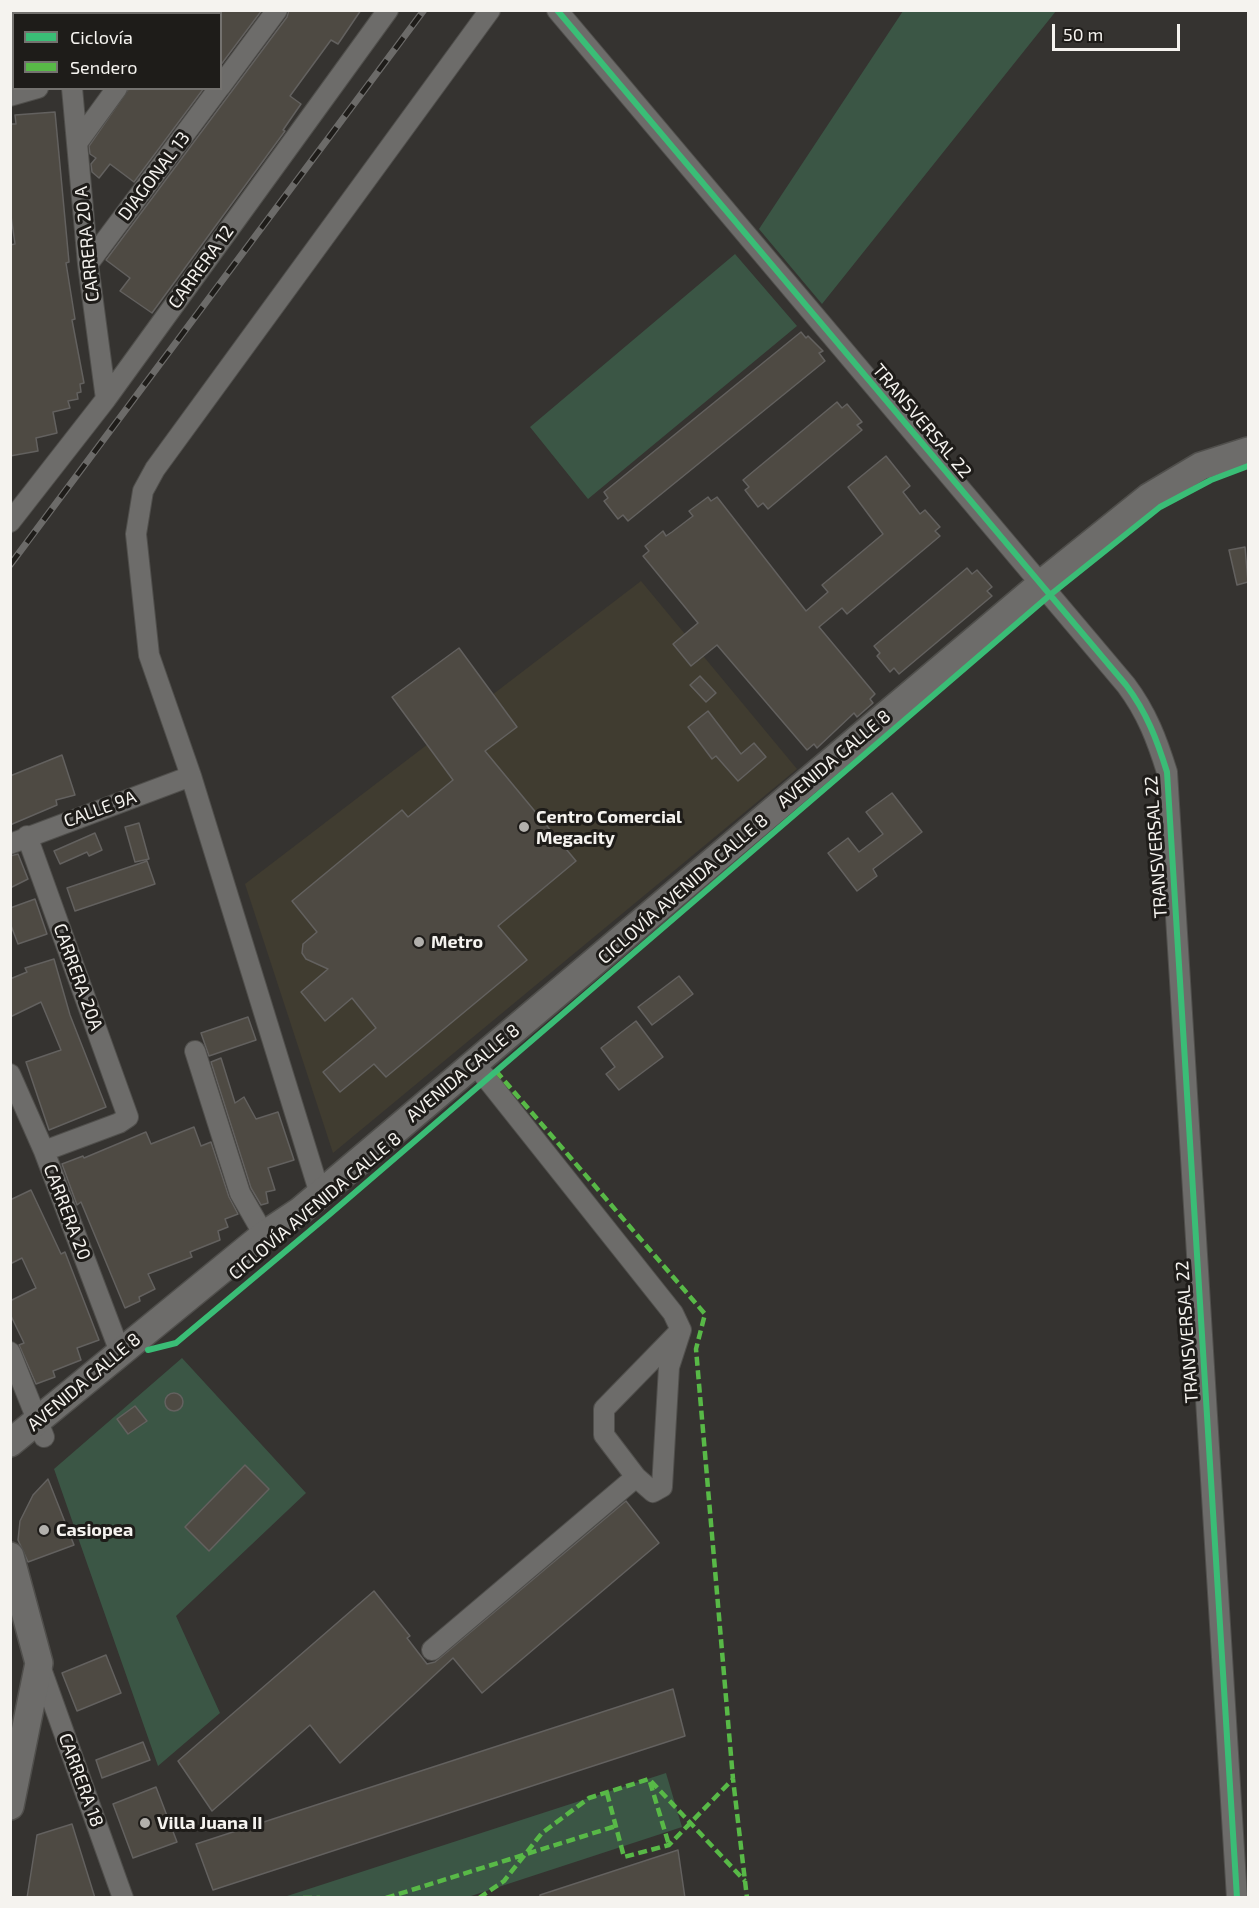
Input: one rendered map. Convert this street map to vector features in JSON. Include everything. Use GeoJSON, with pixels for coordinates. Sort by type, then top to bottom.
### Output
{"type":"FeatureCollection","features":[{"type":"Feature","properties":{"kind":"main road","name":"AVENIDA CALLE 8"},"geometry":{"type":"LineString","coordinates":[[10,1465],[41,1429],[120,1352],[264,1234],[300,1211],[1041,584],[1149,497],[1201,466],[1248,451]]}},
{"type":"Feature","properties":{"kind":"main road","name":"AVENIDA CALLE 8"},"geometry":{"type":"LineString","coordinates":[[10,1443],[41,1429],[271,1248],[300,1211]]}},
{"type":"Feature","properties":{"kind":"main road"},"geometry":{"type":"LineString","coordinates":[[10,1556],[39,1663],[10,1806]]}},
{"type":"Feature","properties":{"kind":"street","name":"DIAGONAL 13"},"geometry":{"type":"LineString","coordinates":[[222,85],[278,10]]}},
{"type":"Feature","properties":{"kind":"street","name":"CARRERA 12"},"geometry":{"type":"LineString","coordinates":[[10,522],[106,399],[388,10]]}},
{"type":"Feature","properties":{"kind":"street"},"geometry":{"type":"LineString","coordinates":[[320,1194],[191,776],[149,655],[136,534],[143,491],[154,469],[490,10]]}},
{"type":"Feature","properties":{"kind":"street","name":"TRANSVERSAL 22"},"geometry":{"type":"LineString","coordinates":[[556,10],[1145,710],[1167,772],[1237,1898]]}},
{"type":"Feature","properties":{"kind":"street"},"geometry":{"type":"LineString","coordinates":[[10,96],[31,90]]}},
{"type":"Feature","properties":{"kind":"street","name":"CARRERA 20 A"},"geometry":{"type":"LineString","coordinates":[[72,90],[88,264],[106,399]]}},
{"type":"Feature","properties":{"kind":"street"},"geometry":{"type":"LineString","coordinates":[[77,143],[116,90]]}},
{"type":"Feature","properties":{"kind":"street","name":"DIAGONAL 13"},"geometry":{"type":"LineString","coordinates":[[88,264],[218,90]]}},
{"type":"Feature","properties":{"kind":"street","name":"CALLE 9A"},"geometry":{"type":"LineString","coordinates":[[19,840],[191,776]]}},
{"type":"Feature","properties":{"kind":"street","name":"CARRERA 20A"},"geometry":{"type":"LineString","coordinates":[[19,840],[128,1118],[44,1151]]}},
{"type":"Feature","properties":{"kind":"street"},"geometry":{"type":"LineString","coordinates":[[195,1051],[240,1193],[264,1234]]}},
{"type":"Feature","properties":{"kind":"street"},"geometry":{"type":"LineString","coordinates":[[475,1064],[673,1313],[681,1330],[669,1367],[662,1487],[652,1492],[636,1477],[604,1435],[604,1409],[681,1330]]}},
{"type":"Feature","properties":{"kind":"street","name":"CARRERA 20"},"geometry":{"type":"LineString","coordinates":[[10,1074],[44,1151],[120,1352]]}},
{"type":"Feature","properties":{"kind":"street"},"geometry":{"type":"LineString","coordinates":[[10,1352],[41,1429]]}},
{"type":"Feature","properties":{"kind":"street"},"geometry":{"type":"LineString","coordinates":[[432,1650],[636,1477]]}},
{"type":"Feature","properties":{"kind":"street","name":"CARRERA 18"},"geometry":{"type":"LineString","coordinates":[[39,1663],[123,1898]]}},
{"type":"Feature","properties":{"kind":"shaded area","name":"Centro Comercial Megacity"},"geometry":{"type":"Polygon","coordinates":[[[641,581],[797,769],[333,1153],[245,884],[641,581]]]}},
{"type":"Feature","properties":{"kind":"green space"},"geometry":{"type":"Polygon","coordinates":[[[903,11],[1056,11],[822,304],[759,229],[903,11]]]}},
{"type":"Feature","properties":{"kind":"green space"},"geometry":{"type":"Polygon","coordinates":[[[735,254],[797,326],[588,499],[530,427],[735,254]]]}},
{"type":"Feature","properties":{"kind":"green space"},"geometry":{"type":"Polygon","coordinates":[[[182,1358],[306,1493],[176,1616],[220,1713],[158,1766],[54,1469],[182,1358]]]}},
{"type":"Feature","properties":{"kind":"green space"},"geometry":{"type":"Polygon","coordinates":[[[666,1773],[682,1827],[468,1897],[284,1897],[666,1773]]]}},
{"type":"Feature","properties":{"kind":"building"},"geometry":{"type":"Polygon","coordinates":[[[220,10],[262,10],[222,63],[222,12],[220,10]]]}},
{"type":"Feature","properties":{"kind":"building"},"geometry":{"type":"Polygon","coordinates":[[[289,10],[361,10],[338,44],[331,40],[290,96],[301,104],[283,130],[285,131],[152,313],[120,291],[130,278],[106,260],[287,17],[289,10]]]}},
{"type":"Feature","properties":{"kind":"building"},"geometry":{"type":"Polygon","coordinates":[[[128,90],[203,90],[134,182],[110,164],[99,178],[92,172],[91,164],[96,158],[90,154],[89,146],[128,90]]]}},
{"type":"Feature","properties":{"kind":"building"},"geometry":{"type":"Polygon","coordinates":[[[55,112],[69,262],[66,263],[75,319],[72,320],[84,383],[80,384],[81,392],[77,393],[78,399],[68,401],[70,408],[53,412],[57,433],[36,438],[38,451],[10,456],[10,245],[15,244],[10,209],[10,124],[16,124],[15,115],[55,112]]]}},
{"type":"Feature","properties":{"kind":"building"},"geometry":{"type":"Polygon","coordinates":[[[801,332],[823,351],[819,353],[825,361],[628,521],[623,515],[618,519],[604,501],[608,498],[604,492],[801,332]]]}},
{"type":"Feature","properties":{"kind":"building"},"geometry":{"type":"Polygon","coordinates":[[[837,402],[842,408],[847,404],[862,422],[857,425],[862,430],[768,509],[763,503],[758,507],[745,490],[749,487],[743,480],[837,402]]]}},
{"type":"Feature","properties":{"kind":"building"},"geometry":{"type":"Polygon","coordinates":[[[886,456],[910,486],[903,492],[920,514],[925,510],[940,527],[935,531],[940,536],[847,614],[842,608],[819,627],[875,694],[870,699],[873,703],[857,717],[854,713],[817,748],[814,744],[807,750],[717,645],[691,666],[673,644],[698,623],[643,556],[649,551],[645,546],[663,531],[666,536],[693,516],[689,511],[708,497],[711,501],[717,497],[806,611],[828,592],[822,585],[883,534],[848,487],[886,456]]]}},
{"type":"Feature","properties":{"kind":"building"},"geometry":{"type":"Polygon","coordinates":[[[1245,547],[1248,582],[1237,585],[1229,550],[1245,547]]]}},
{"type":"Feature","properties":{"kind":"building"},"geometry":{"type":"Polygon","coordinates":[[[967,568],[972,574],[977,570],[992,587],[987,591],[992,596],[899,674],[894,668],[890,672],[877,656],[880,653],[874,646],[967,568]]]}},
{"type":"Feature","properties":{"kind":"building"},"geometry":{"type":"Polygon","coordinates":[[[459,648],[517,727],[485,751],[576,861],[498,926],[527,960],[386,1077],[374,1064],[340,1092],[323,1072],[376,1028],[352,998],[325,1021],[301,992],[328,969],[306,959],[302,953],[303,944],[317,932],[292,901],[402,810],[408,817],[453,780],[392,697],[459,648]]]}},
{"type":"Feature","properties":{"kind":"building"},"geometry":{"type":"Polygon","coordinates":[[[700,676],[716,693],[706,702],[690,685],[700,676]]]}},
{"type":"Feature","properties":{"kind":"building"},"geometry":{"type":"Polygon","coordinates":[[[708,711],[741,754],[754,743],[766,757],[738,781],[716,756],[712,759],[688,727],[708,711]]]}},
{"type":"Feature","properties":{"kind":"building"},"geometry":{"type":"Polygon","coordinates":[[[62,755],[75,795],[56,800],[57,805],[10,825],[10,776],[62,755]]]}},
{"type":"Feature","properties":{"kind":"building"},"geometry":{"type":"Polygon","coordinates":[[[892,793],[922,832],[873,869],[877,876],[857,891],[828,853],[848,838],[859,852],[883,834],[866,812],[892,793]]]}},
{"type":"Feature","properties":{"kind":"building"},"geometry":{"type":"Polygon","coordinates":[[[139,823],[149,859],[135,862],[125,827],[139,823]]]}},
{"type":"Feature","properties":{"kind":"building"},"geometry":{"type":"Polygon","coordinates":[[[95,833],[102,850],[89,856],[87,852],[60,864],[54,851],[95,833]]]}},
{"type":"Feature","properties":{"kind":"building"},"geometry":{"type":"Polygon","coordinates":[[[18,854],[28,879],[10,888],[10,856],[18,854]]]}},
{"type":"Feature","properties":{"kind":"building"},"geometry":{"type":"Polygon","coordinates":[[[147,861],[155,884],[75,911],[67,888],[147,861]]]}},
{"type":"Feature","properties":{"kind":"building"},"geometry":{"type":"Polygon","coordinates":[[[35,899],[47,934],[18,944],[10,923],[10,908],[35,899]]]}},
{"type":"Feature","properties":{"kind":"building"},"geometry":{"type":"Polygon","coordinates":[[[54,959],[70,1015],[106,1107],[49,1130],[26,1062],[61,1050],[41,1002],[10,1017],[10,979],[27,972],[25,968],[54,959]]]}},
{"type":"Feature","properties":{"kind":"building"},"geometry":{"type":"Polygon","coordinates":[[[679,976],[693,994],[652,1025],[638,1007],[679,976]]]}},
{"type":"Feature","properties":{"kind":"building"},"geometry":{"type":"Polygon","coordinates":[[[248,1017],[256,1040],[209,1056],[201,1033],[248,1017]]]}},
{"type":"Feature","properties":{"kind":"building"},"geometry":{"type":"Polygon","coordinates":[[[636,1021],[663,1057],[619,1090],[606,1074],[615,1067],[601,1048],[636,1021]]]}},
{"type":"Feature","properties":{"kind":"building"},"geometry":{"type":"Polygon","coordinates":[[[221,1058],[235,1103],[244,1097],[256,1119],[278,1112],[294,1160],[268,1168],[275,1190],[266,1192],[268,1203],[261,1205],[251,1188],[211,1062],[221,1058]]]}},
{"type":"Feature","properties":{"kind":"building"},"geometry":{"type":"Polygon","coordinates":[[[194,1127],[201,1146],[211,1142],[229,1197],[238,1214],[225,1219],[228,1227],[218,1231],[220,1240],[190,1252],[192,1257],[148,1274],[155,1289],[139,1297],[140,1301],[125,1308],[81,1202],[77,1205],[62,1164],[83,1156],[84,1158],[146,1132],[151,1144],[194,1127]]]}},
{"type":"Feature","properties":{"kind":"building"},"geometry":{"type":"Polygon","coordinates":[[[31,1190],[61,1254],[65,1252],[99,1340],[77,1348],[81,1360],[53,1371],[55,1377],[36,1384],[19,1345],[24,1343],[10,1314],[10,1301],[36,1288],[22,1258],[10,1264],[10,1200],[31,1190]]]}},
{"type":"Feature","properties":{"kind":"building"},"geometry":{"type":"Polygon","coordinates":[[[174,1393],[180,1396],[183,1402],[180,1408],[174,1411],[168,1408],[165,1402],[168,1396],[174,1393]]]}},
{"type":"Feature","properties":{"kind":"building"},"geometry":{"type":"Polygon","coordinates":[[[135,1406],[147,1421],[128,1434],[117,1419],[135,1406]]]}},
{"type":"Feature","properties":{"kind":"building"},"geometry":{"type":"Polygon","coordinates":[[[245,1465],[269,1489],[209,1551],[185,1527],[245,1465]]]}},
{"type":"Feature","properties":{"kind":"building","name":"Casiopea"},"geometry":{"type":"Polygon","coordinates":[[[48,1479],[74,1545],[28,1562],[18,1540],[20,1521],[33,1495],[48,1479]]]}},
{"type":"Feature","properties":{"kind":"building"},"geometry":{"type":"Polygon","coordinates":[[[626,1501],[659,1543],[482,1693],[453,1658],[340,1763],[310,1725],[212,1811],[178,1761],[374,1591],[410,1636],[407,1638],[427,1664],[435,1662],[626,1501]]]}},
{"type":"Feature","properties":{"kind":"building"},"geometry":{"type":"Polygon","coordinates":[[[106,1655],[121,1693],[77,1711],[62,1673],[106,1655]]]}},
{"type":"Feature","properties":{"kind":"building"},"geometry":{"type":"Polygon","coordinates":[[[673,1689],[685,1736],[213,1890],[196,1844],[673,1689]]]}},
{"type":"Feature","properties":{"kind":"building"},"geometry":{"type":"Polygon","coordinates":[[[143,1742],[150,1760],[102,1778],[96,1760],[143,1742]]]}},
{"type":"Feature","properties":{"kind":"building","name":"Villa Juana II"},"geometry":{"type":"Polygon","coordinates":[[[156,1787],[177,1842],[133,1858],[113,1804],[156,1787]]]}},
{"type":"Feature","properties":{"kind":"building"},"geometry":{"type":"Polygon","coordinates":[[[72,1824],[95,1898],[27,1898],[37,1835],[72,1824]]]}},
{"type":"Feature","properties":{"kind":"building"},"geometry":{"type":"Polygon","coordinates":[[[678,1850],[685,1898],[540,1898],[540,1895],[678,1850]]]}},
{"type":"Feature","properties":{"kind":"railway"},"geometry":{"type":"LineString","coordinates":[[10,565],[424,10]]}},
{"type":"Feature","properties":{"kind":"marked path"},"geometry":{"type":"LineString","coordinates":[[496,1071],[705,1314],[696,1349],[733,1779],[747,1898]]}},
{"type":"Feature","properties":{"kind":"marked path"},"geometry":{"type":"LineString","coordinates":[[479,1898],[504,1881],[542,1833],[589,1798],[649,1779],[745,1881]]}},
{"type":"Feature","properties":{"kind":"marked path"},"geometry":{"type":"LineString","coordinates":[[607,1793],[624,1857],[669,1845],[733,1779]]}},
{"type":"Feature","properties":{"kind":"marked path"},"geometry":{"type":"LineString","coordinates":[[650,1782],[669,1845]]}},
{"type":"Feature","properties":{"kind":"marked path"},"geometry":{"type":"LineString","coordinates":[[386,1898],[616,1826]]}},
{"type":"Feature","properties":{"kind":"marked path"},"geometry":{"type":"LineString","coordinates":[[303,1898],[320,1898]]}},
{"type":"Feature","properties":{"kind":"cycle path"},"geometry":{"type":"LineString","coordinates":[[557,10],[1126,685],[1146,716],[1159,749],[1167,772],[1237,1898]]}},
{"type":"Feature","properties":{"kind":"cycle path","name":"CICLOVÍA AVENIDA CALLE 8"},"geometry":{"type":"LineString","coordinates":[[148,1350],[176,1343],[330,1214],[1050,595],[1160,507],[1211,480],[1248,466]]}},
{"type":"Feature","properties":{"kind":"place","name":"Centro Comercial Megacity"},"geometry":{"type":"Point","coordinates":[524,827]}},
{"type":"Feature","properties":{"kind":"place","name":"Metro"},"geometry":{"type":"Point","coordinates":[419,942]}},
{"type":"Feature","properties":{"kind":"place","name":"Casiopea"},"geometry":{"type":"Point","coordinates":[44,1530]}},
{"type":"Feature","properties":{"kind":"place","name":"Villa Juana II"},"geometry":{"type":"Point","coordinates":[145,1823]}}]}
